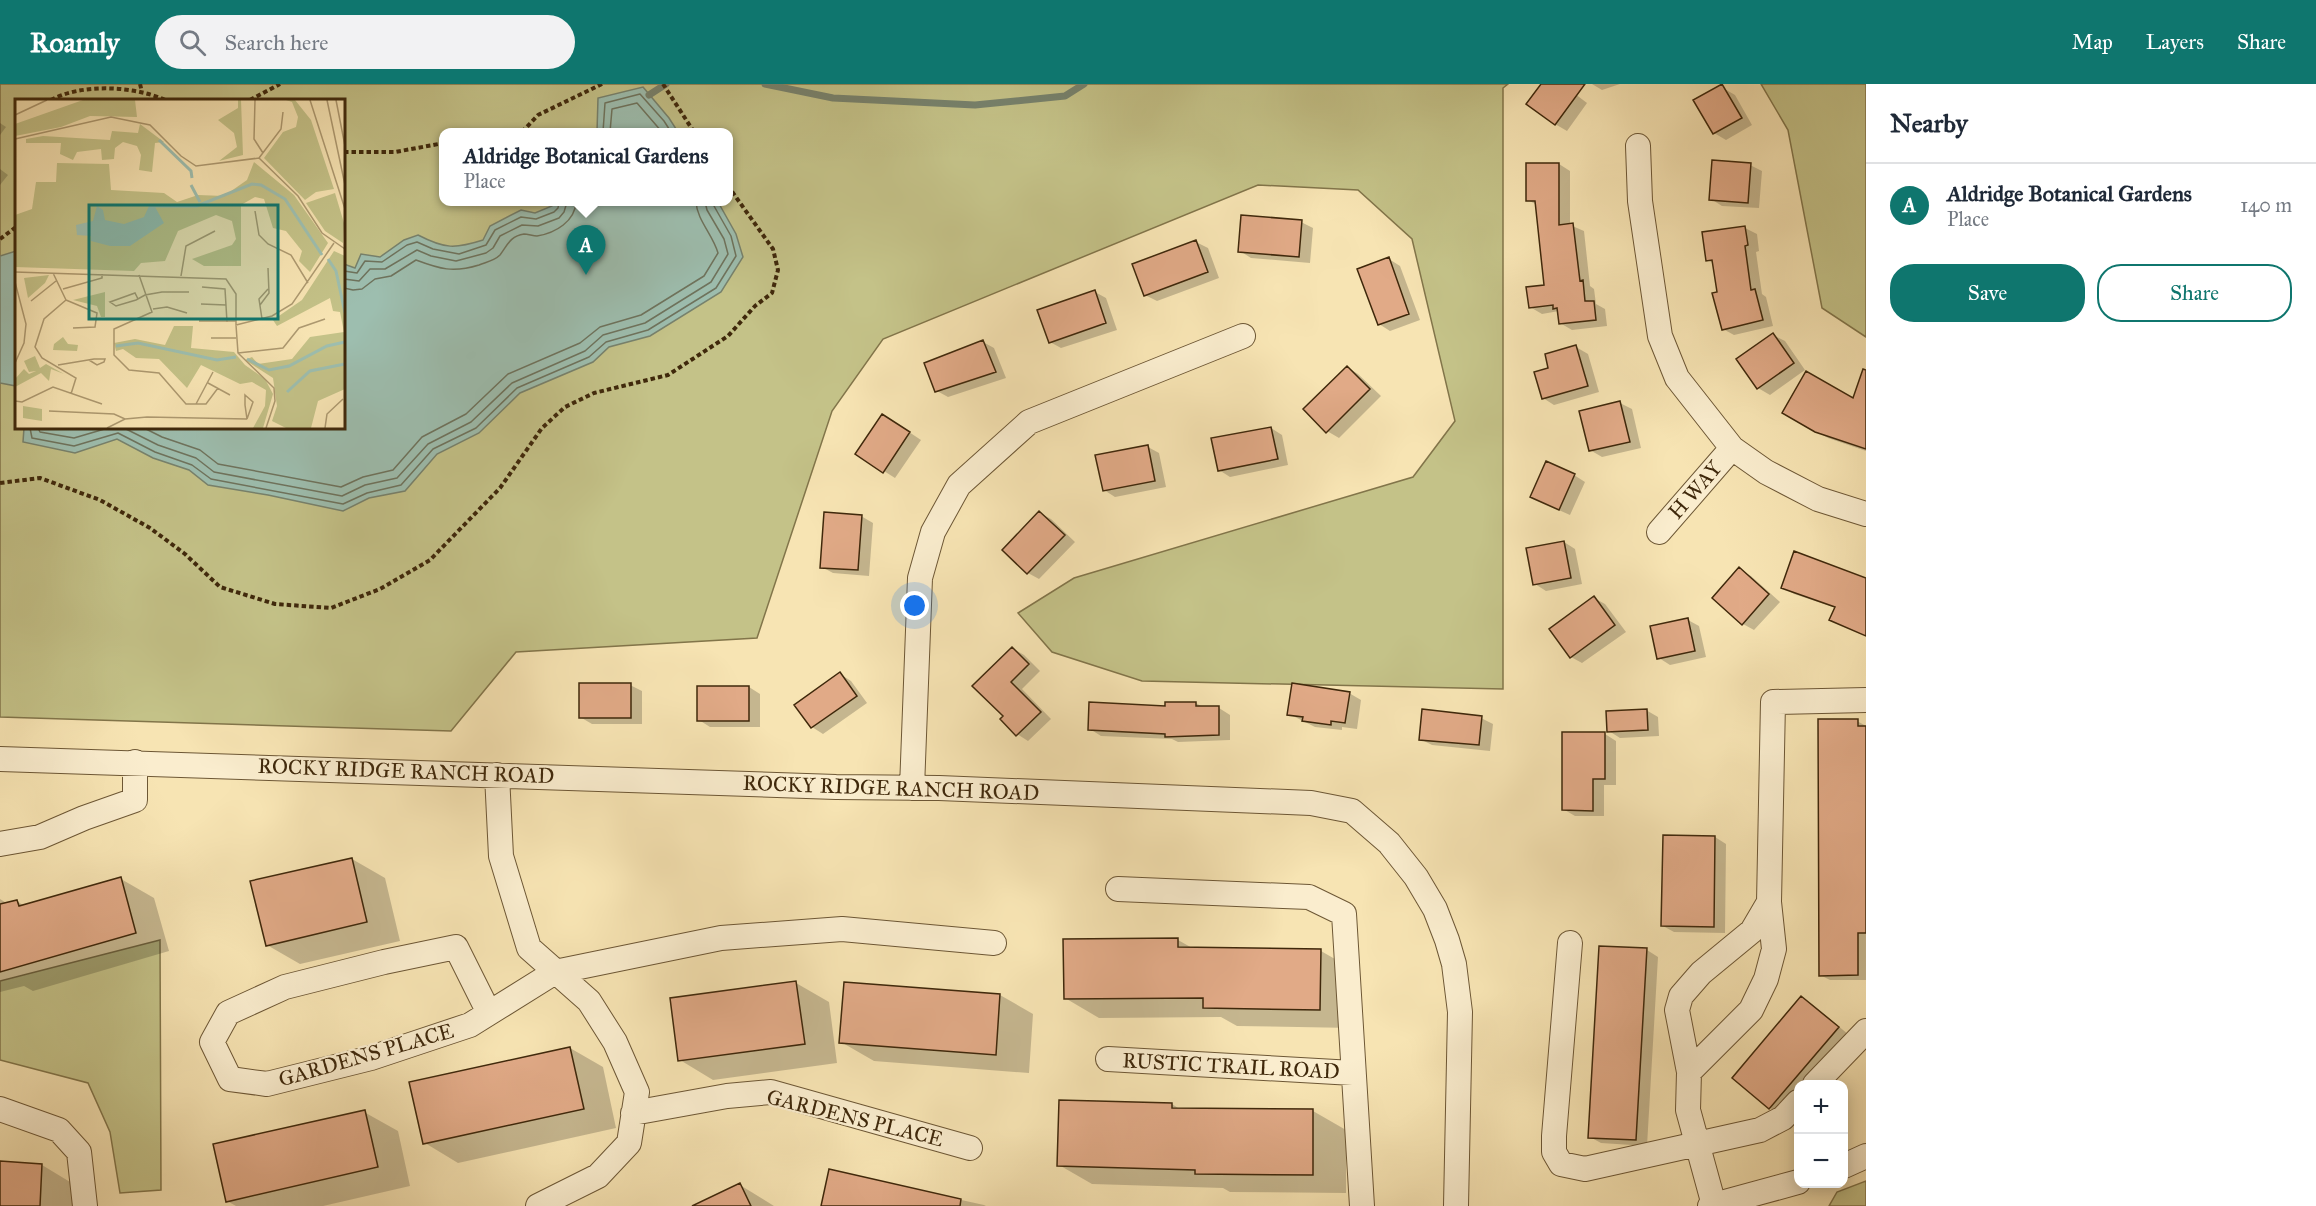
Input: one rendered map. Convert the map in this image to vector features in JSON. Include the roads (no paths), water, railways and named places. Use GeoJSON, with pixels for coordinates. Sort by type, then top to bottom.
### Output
{"type":"FeatureCollection","features":[{"type":"Feature","properties":{"kind":"street"},"geometry":{"type":"LineString","coordinates":[[1638,146],[1640,201],[1660,336],[1677,378],[1732,448],[1766,472],[1818,499],[1866,514]]}},
{"type":"Feature","properties":{"kind":"street"},"geometry":{"type":"LineString","coordinates":[[912,788],[920,578],[933,532],[959,485],[1029,422],[1243,336]]}},
{"type":"Feature","properties":{"kind":"street","name":"H WAY"},"geometry":{"type":"LineString","coordinates":[[1659,532],[1732,448]]}},
{"type":"Feature","properties":{"kind":"street"},"geometry":{"type":"LineString","coordinates":[[1689,1072],[1751,1010],[1766,979],[1774,949],[1769,902],[1773,702],[1866,700]]}},
{"type":"Feature","properties":{"kind":"street","name":"ROCKY RIDGE RANCH ROAD"},"geometry":{"type":"LineString","coordinates":[[0,759],[912,788],[1311,804],[1352,811],[1389,843],[1416,877],[1435,909],[1454,964],[1460,1012],[1456,1206]]}},
{"type":"Feature","properties":{"kind":"street"},"geometry":{"type":"LineString","coordinates":[[0,844],[40,837],[135,800],[135,762]]}},
{"type":"Feature","properties":{"kind":"street"},"geometry":{"type":"LineString","coordinates":[[497,775],[501,856],[529,948],[589,1001],[615,1042],[637,1092],[628,1143],[598,1176],[538,1206]]}},
{"type":"Feature","properties":{"kind":"street","name":"RUSTIC TRAIL ROAD"},"geometry":{"type":"LineString","coordinates":[[1118,889],[1309,897],[1344,914],[1362,1206]]}},
{"type":"Feature","properties":{"kind":"street"},"geometry":{"type":"LineString","coordinates":[[1769,902],[1752,931],[1701,973],[1681,996],[1677,1010],[1689,1072],[1688,1110],[1712,1205],[1794,1183]]}},
{"type":"Feature","properties":{"kind":"street","name":"GARDENS PLACE"},"geometry":{"type":"LineString","coordinates":[[489,1013],[456,947],[285,987],[228,1013],[212,1042],[230,1079],[267,1084],[371,1058],[470,1025],[555,972],[721,938],[842,929],[994,943]]}},
{"type":"Feature","properties":{"kind":"street"},"geometry":{"type":"LineString","coordinates":[[1570,944],[1554,1136],[1554,1152],[1562,1164],[1585,1168],[1760,1130],[1783,1118],[1794,1106]]}},
{"type":"Feature","properties":{"kind":"street"},"geometry":{"type":"LineString","coordinates":[[1819,1080],[1866,1031]]}},
{"type":"Feature","properties":{"kind":"street","name":"RUSTIC TRAIL ROAD"},"geometry":{"type":"LineString","coordinates":[[1108,1059],[1353,1073]]}},
{"type":"Feature","properties":{"kind":"street","name":"GARDENS PLACE"},"geometry":{"type":"LineString","coordinates":[[633,1113],[727,1096],[771,1092],[970,1148]]}},
{"type":"Feature","properties":{"kind":"street"},"geometry":{"type":"LineString","coordinates":[[0,1109],[59,1130],[79,1152],[85,1206]]}},
{"type":"Feature","properties":{"kind":"street"},"geometry":{"type":"LineString","coordinates":[[1848,1164],[1866,1156]]}},
{"type":"Feature","properties":{"kind":"water"},"geometry":{"type":"Polygon","coordinates":[[[643,87],[675,128],[597,128],[598,98],[643,87]]]}},
{"type":"Feature","properties":{"kind":"water"},"geometry":{"type":"Polygon","coordinates":[[[552,206],[720,206],[736,234],[743,257],[721,292],[650,336],[609,347],[593,362],[520,393],[479,433],[437,454],[405,491],[369,498],[343,511],[208,485],[189,470],[153,458],[117,439],[75,453],[23,442],[24,429],[345,429],[345,264],[355,268],[361,254],[380,257],[404,240],[418,235],[443,245],[457,246],[473,243],[483,240],[490,226],[521,210],[535,213],[552,206]]]}},
{"type":"Feature","properties":{"kind":"water"},"geometry":{"type":"Polygon","coordinates":[[[15,251],[15,386],[0,383],[0,256],[15,251]]]}},
{"type":"Feature","properties":{"kind":"waterway"},"geometry":{"type":"LineString","coordinates":[[649,95],[666,84]]}},
{"type":"Feature","properties":{"kind":"waterway"},"geometry":{"type":"LineString","coordinates":[[765,84],[833,98],[975,105],[1065,96],[1084,84]]}},
{"type":"Feature","properties":{"kind":"place","name":"Aldridge Botanical Gardens"},"geometry":{"type":"Point","coordinates":[586,275]}}]}
